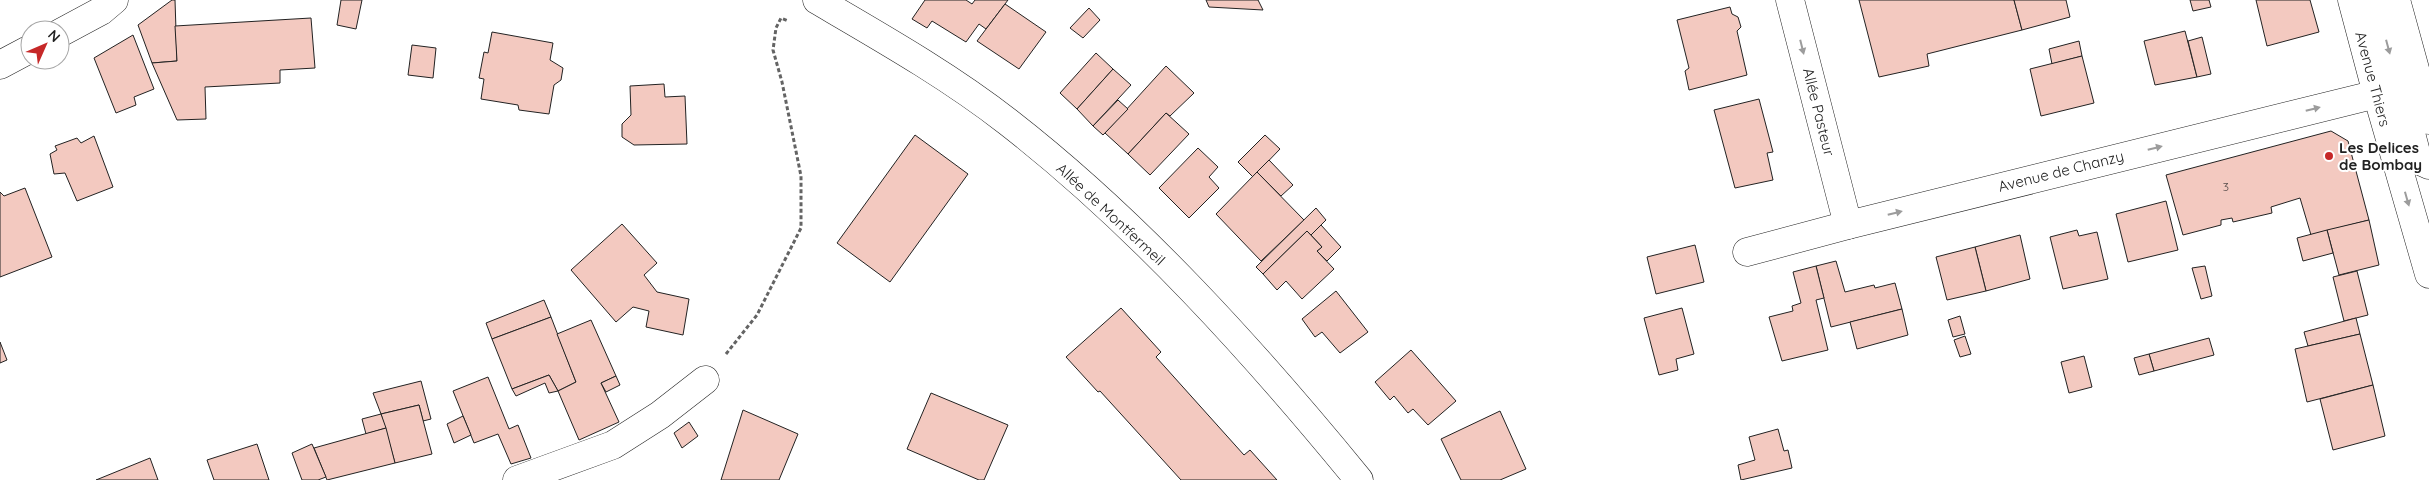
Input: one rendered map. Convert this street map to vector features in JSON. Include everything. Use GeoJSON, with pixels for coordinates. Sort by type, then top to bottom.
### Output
{"type":"FeatureCollection","features":[{"type":"Feature","properties":{"kind":"street"},"geometry":{"type":"LineString","coordinates":[[70,28],[101,11],[114,0]]}},
{"type":"Feature","properties":{"kind":"street","name":"Allée de Montfermeil"},"geometry":{"type":"LineString","coordinates":[[817,0],[920,62],[1007,121],[1097,196],[1220,320],[1360,480]]}},
{"type":"Feature","properties":{"kind":"street","name":"Allée Pasteur"},"geometry":{"type":"LineString","coordinates":[[1790,0],[1848,224]]}},
{"type":"Feature","properties":{"kind":"street","name":"Avenue Thiers"},"geometry":{"type":"LineString","coordinates":[[2352,0],[2429,274]]}},
{"type":"Feature","properties":{"kind":"street"},"geometry":{"type":"LineString","coordinates":[[2376,0],[2418,160],[2429,165]]}},
{"type":"Feature","properties":{"kind":"street"},"geometry":{"type":"LineString","coordinates":[[2396,0],[2429,120]]}},
{"type":"Feature","properties":{"kind":"street"},"geometry":{"type":"LineString","coordinates":[[0,65],[20,54]]}},
{"type":"Feature","properties":{"kind":"street","name":"Avenue de Chanzy"},"geometry":{"type":"LineString","coordinates":[[1747,252],[1848,224],[2377,94]]}},
{"type":"Feature","properties":{"kind":"street"},"geometry":{"type":"LineString","coordinates":[[517,480],[613,445],[660,416],[705,380]]}},
{"type":"Feature","properties":{"kind":"path"},"geometry":{"type":"LineString","coordinates":[[705,380],[758,315],[801,228],[801,176],[782,82],[773,50],[776,28],[781,18],[796,25]]}},
{"type":"Feature","properties":{"kind":"building"},"geometry":{"type":"Polygon","coordinates":[[[172,0],[175,0],[177,61],[152,63],[138,25],[172,0]]]}},
{"type":"Feature","properties":{"kind":"building"},"geometry":{"type":"Polygon","coordinates":[[[341,0],[362,0],[356,29],[337,25],[341,0]]]}},
{"type":"Feature","properties":{"kind":"building"},"geometry":{"type":"Polygon","coordinates":[[[925,0],[966,0],[972,4],[975,0],[1008,0],[986,29],[979,24],[966,42],[932,21],[927,28],[912,19],[925,0]]]}},
{"type":"Feature","properties":{"kind":"building"},"geometry":{"type":"Polygon","coordinates":[[[1206,0],[1258,0],[1263,10],[1209,7],[1206,0]]]}},
{"type":"Feature","properties":{"kind":"building"},"geometry":{"type":"Polygon","coordinates":[[[1859,0],[2014,0],[2022,30],[1927,54],[1929,66],[1879,77],[1859,0]]]}},
{"type":"Feature","properties":{"kind":"building"},"geometry":{"type":"Polygon","coordinates":[[[2014,0],[2066,0],[2070,17],[2022,30],[2014,0]]]}},
{"type":"Feature","properties":{"kind":"building"},"geometry":{"type":"Polygon","coordinates":[[[2190,0],[2209,0],[2211,7],[2193,11],[2190,0]]]}},
{"type":"Feature","properties":{"kind":"building"},"geometry":{"type":"Polygon","coordinates":[[[2256,0],[2310,0],[2319,32],[2267,46],[2256,0]]]}},
{"type":"Feature","properties":{"kind":"building"},"geometry":{"type":"Polygon","coordinates":[[[1005,4],[1046,32],[1019,69],[977,41],[1005,4]]]}},
{"type":"Feature","properties":{"kind":"building"},"geometry":{"type":"Polygon","coordinates":[[[1730,7],[1732,14],[1738,17],[1741,27],[1737,31],[1747,75],[1689,90],[1685,71],[1689,68],[1677,20],[1730,7]]]}},
{"type":"Feature","properties":{"kind":"building"},"geometry":{"type":"Polygon","coordinates":[[[1089,8],[1100,20],[1083,38],[1070,28],[1089,8]]]}},
{"type":"Feature","properties":{"kind":"building"},"geometry":{"type":"Polygon","coordinates":[[[311,18],[315,68],[280,70],[280,83],[205,87],[206,119],[177,120],[152,63],[177,61],[175,26],[311,18]]]}},
{"type":"Feature","properties":{"kind":"building"},"geometry":{"type":"Polygon","coordinates":[[[2185,31],[2197,77],[2155,85],[2144,41],[2185,31]]]}},
{"type":"Feature","properties":{"kind":"building"},"geometry":{"type":"Polygon","coordinates":[[[492,32],[553,43],[550,60],[563,68],[561,80],[554,85],[549,114],[519,110],[518,105],[481,99],[484,79],[479,78],[484,52],[488,53],[492,32]]]}},
{"type":"Feature","properties":{"kind":"building"},"geometry":{"type":"Polygon","coordinates":[[[133,35],[154,89],[134,97],[136,105],[116,113],[94,58],[133,35]]]}},
{"type":"Feature","properties":{"kind":"building"},"geometry":{"type":"Polygon","coordinates":[[[2202,37],[2211,74],[2197,77],[2188,41],[2202,37]]]}},
{"type":"Feature","properties":{"kind":"building"},"geometry":{"type":"Polygon","coordinates":[[[2079,41],[2082,56],[2052,64],[2049,49],[2079,41]]]}},
{"type":"Feature","properties":{"kind":"building"},"geometry":{"type":"Polygon","coordinates":[[[412,45],[436,48],[433,78],[408,75],[412,45]]]}},
{"type":"Feature","properties":{"kind":"building"},"geometry":{"type":"Polygon","coordinates":[[[1096,53],[1113,69],[1077,109],[1060,93],[1096,53]]]}},
{"type":"Feature","properties":{"kind":"building"},"geometry":{"type":"Polygon","coordinates":[[[2082,56],[2094,103],[2041,116],[2030,69],[2082,56]]]}},
{"type":"Feature","properties":{"kind":"building"},"geometry":{"type":"Polygon","coordinates":[[[1166,66],[1194,93],[1170,116],[1166,113],[1128,154],[1105,133],[1166,66]]]}},
{"type":"Feature","properties":{"kind":"building"},"geometry":{"type":"Polygon","coordinates":[[[1113,69],[1131,85],[1093,126],[1077,109],[1113,69]]]}},
{"type":"Feature","properties":{"kind":"building"},"geometry":{"type":"Polygon","coordinates":[[[664,84],[665,97],[685,96],[687,144],[634,145],[622,137],[622,124],[631,115],[630,86],[664,84]]]}},
{"type":"Feature","properties":{"kind":"building"},"geometry":{"type":"Polygon","coordinates":[[[1759,99],[1773,152],[1767,153],[1773,180],[1735,188],[1714,110],[1759,99]]]}},
{"type":"Feature","properties":{"kind":"building"},"geometry":{"type":"Polygon","coordinates":[[[1118,100],[1128,109],[1103,135],[1093,126],[1118,100]]]}},
{"type":"Feature","properties":{"kind":"building"},"geometry":{"type":"Polygon","coordinates":[[[1166,113],[1189,134],[1150,175],[1128,154],[1166,113]]]}},
{"type":"Feature","properties":{"kind":"building"},"geometry":{"type":"Polygon","coordinates":[[[2331,131],[2348,141],[2369,220],[2311,235],[2300,198],[2271,207],[2272,213],[2233,222],[2232,218],[2221,220],[2221,225],[2183,235],[2166,175],[2331,131]]]}},
{"type":"Feature","properties":{"kind":"building"},"geometry":{"type":"Polygon","coordinates":[[[915,135],[968,174],[890,282],[837,243],[915,135]]]}},
{"type":"Feature","properties":{"kind":"building"},"geometry":{"type":"Polygon","coordinates":[[[1265,135],[1280,149],[1253,177],[1238,162],[1265,135]]]}},
{"type":"Feature","properties":{"kind":"building"},"geometry":{"type":"Polygon","coordinates":[[[94,136],[113,187],[77,201],[65,173],[54,174],[50,154],[57,150],[55,146],[77,138],[81,143],[94,136]]]}},
{"type":"Feature","properties":{"kind":"building"},"geometry":{"type":"Polygon","coordinates":[[[1198,148],[1218,167],[1209,177],[1219,188],[1189,218],[1159,188],[1198,148]]]}},
{"type":"Feature","properties":{"kind":"building"},"geometry":{"type":"Polygon","coordinates":[[[1269,160],[1293,185],[1281,196],[1257,172],[1269,160]]]}},
{"type":"Feature","properties":{"kind":"building"},"geometry":{"type":"Polygon","coordinates":[[[1257,172],[1304,220],[1261,261],[1216,214],[1257,172]]]}},
{"type":"Feature","properties":{"kind":"building"},"geometry":{"type":"Polygon","coordinates":[[[25,188],[52,257],[0,277],[0,192],[4,196],[25,188]]]}},
{"type":"Feature","properties":{"kind":"building"},"geometry":{"type":"Polygon","coordinates":[[[2166,201],[2178,250],[2128,262],[2116,214],[2166,201]]]}},
{"type":"Feature","properties":{"kind":"building"},"geometry":{"type":"Polygon","coordinates":[[[1316,208],[1326,220],[1311,235],[1307,231],[1263,274],[1256,267],[1316,208]]]}},
{"type":"Feature","properties":{"kind":"building"},"geometry":{"type":"Polygon","coordinates":[[[2369,220],[2379,265],[2339,275],[2327,230],[2369,220]]]}},
{"type":"Feature","properties":{"kind":"building"},"geometry":{"type":"Polygon","coordinates":[[[622,224],[657,263],[644,275],[657,292],[689,299],[683,335],[646,327],[649,311],[633,307],[616,322],[571,270],[622,224]]]}},
{"type":"Feature","properties":{"kind":"building"},"geometry":{"type":"Polygon","coordinates":[[[1321,225],[1341,247],[1327,261],[1317,251],[1322,247],[1311,235],[1321,225]]]}},
{"type":"Feature","properties":{"kind":"building"},"geometry":{"type":"Polygon","coordinates":[[[2077,230],[2079,236],[2097,232],[2108,279],[2063,289],[2050,237],[2077,230]]]}},
{"type":"Feature","properties":{"kind":"building"},"geometry":{"type":"Polygon","coordinates":[[[2327,230],[2333,253],[2303,261],[2297,238],[2327,230]]]}},
{"type":"Feature","properties":{"kind":"building"},"geometry":{"type":"Polygon","coordinates":[[[1307,231],[1322,247],[1317,251],[1334,269],[1302,299],[1286,281],[1277,290],[1263,274],[1307,231]]]}},
{"type":"Feature","properties":{"kind":"building"},"geometry":{"type":"Polygon","coordinates":[[[2020,235],[2030,279],[1986,291],[1975,247],[2020,235]]]}},
{"type":"Feature","properties":{"kind":"building"},"geometry":{"type":"Polygon","coordinates":[[[1695,245],[1704,282],[1656,294],[1647,257],[1695,245]]]}},
{"type":"Feature","properties":{"kind":"building"},"geometry":{"type":"Polygon","coordinates":[[[1975,247],[1986,291],[1947,300],[1936,257],[1975,247]]]}},
{"type":"Feature","properties":{"kind":"building"},"geometry":{"type":"Polygon","coordinates":[[[1836,261],[1845,292],[1874,285],[1875,288],[1895,283],[1902,309],[1831,327],[1816,266],[1836,261]]]}},
{"type":"Feature","properties":{"kind":"building"},"geometry":{"type":"Polygon","coordinates":[[[1816,266],[1824,298],[1816,300],[1828,350],[1782,361],[1769,317],[1793,311],[1792,306],[1801,303],[1793,272],[1816,266]]]}},
{"type":"Feature","properties":{"kind":"building"},"geometry":{"type":"Polygon","coordinates":[[[2205,266],[2212,296],[2201,299],[2192,268],[2205,266]]]}},
{"type":"Feature","properties":{"kind":"building"},"geometry":{"type":"Polygon","coordinates":[[[2357,271],[2368,315],[2344,321],[2333,277],[2357,271]]]}},
{"type":"Feature","properties":{"kind":"building"},"geometry":{"type":"Polygon","coordinates":[[[1336,291],[1368,332],[1340,353],[1322,332],[1315,337],[1302,319],[1336,291]]]}},
{"type":"Feature","properties":{"kind":"building"},"geometry":{"type":"Polygon","coordinates":[[[544,300],[551,317],[492,339],[486,323],[544,300]]]}},
{"type":"Feature","properties":{"kind":"building"},"geometry":{"type":"Polygon","coordinates":[[[1121,308],[1161,352],[1156,357],[1244,455],[1250,450],[1277,480],[1181,480],[1100,391],[1098,392],[1066,357],[1121,308]]]}},
{"type":"Feature","properties":{"kind":"building"},"geometry":{"type":"Polygon","coordinates":[[[1682,308],[1694,354],[1676,359],[1678,370],[1659,375],[1644,318],[1682,308]]]}},
{"type":"Feature","properties":{"kind":"building"},"geometry":{"type":"Polygon","coordinates":[[[1902,309],[1908,335],[1857,349],[1850,322],[1902,309]]]}},
{"type":"Feature","properties":{"kind":"building"},"geometry":{"type":"Polygon","coordinates":[[[1960,316],[1965,334],[1953,337],[1948,320],[1960,316]]]}},
{"type":"Feature","properties":{"kind":"building"},"geometry":{"type":"Polygon","coordinates":[[[551,317],[576,382],[558,391],[549,375],[512,389],[492,339],[551,317]]]}},
{"type":"Feature","properties":{"kind":"building"},"geometry":{"type":"Polygon","coordinates":[[[2356,318],[2360,334],[2308,346],[2304,332],[2356,318]]]}},
{"type":"Feature","properties":{"kind":"building"},"geometry":{"type":"Polygon","coordinates":[[[591,320],[616,376],[601,383],[619,422],[579,440],[558,391],[576,382],[557,334],[591,320]]]}},
{"type":"Feature","properties":{"kind":"building"},"geometry":{"type":"Polygon","coordinates":[[[2360,334],[2373,385],[2307,402],[2295,349],[2360,334]]]}},
{"type":"Feature","properties":{"kind":"building"},"geometry":{"type":"Polygon","coordinates":[[[1965,336],[1971,354],[1960,357],[1954,340],[1965,336]]]}},
{"type":"Feature","properties":{"kind":"building"},"geometry":{"type":"Polygon","coordinates":[[[2209,338],[2214,355],[2154,371],[2149,354],[2209,338]]]}},
{"type":"Feature","properties":{"kind":"building"},"geometry":{"type":"Polygon","coordinates":[[[0,342],[7,360],[0,363],[0,342]]]}},
{"type":"Feature","properties":{"kind":"building"},"geometry":{"type":"Polygon","coordinates":[[[1411,350],[1456,401],[1428,425],[1413,409],[1408,413],[1394,396],[1390,400],[1375,382],[1411,350]]]}},
{"type":"Feature","properties":{"kind":"building"},"geometry":{"type":"Polygon","coordinates":[[[2149,354],[2154,371],[2139,375],[2134,358],[2149,354]]]}},
{"type":"Feature","properties":{"kind":"building"},"geometry":{"type":"Polygon","coordinates":[[[2084,356],[2092,387],[2069,393],[2061,362],[2084,356]]]}},
{"type":"Feature","properties":{"kind":"building"},"geometry":{"type":"Polygon","coordinates":[[[549,375],[558,391],[549,393],[545,383],[516,396],[512,389],[549,375]]]}},
{"type":"Feature","properties":{"kind":"building"},"geometry":{"type":"Polygon","coordinates":[[[616,376],[620,385],[606,392],[601,383],[616,376]]]}},
{"type":"Feature","properties":{"kind":"building"},"geometry":{"type":"Polygon","coordinates":[[[488,377],[509,429],[518,425],[531,458],[511,464],[498,434],[474,443],[453,391],[488,377]]]}},
{"type":"Feature","properties":{"kind":"building"},"geometry":{"type":"Polygon","coordinates":[[[421,381],[431,419],[423,421],[419,405],[381,414],[373,393],[421,381]]]}},
{"type":"Feature","properties":{"kind":"building"},"geometry":{"type":"Polygon","coordinates":[[[2373,385],[2385,436],[2333,450],[2320,399],[2373,385]]]}},
{"type":"Feature","properties":{"kind":"building"},"geometry":{"type":"Polygon","coordinates":[[[931,393],[1008,425],[984,480],[979,480],[907,449],[931,393]]]}},
{"type":"Feature","properties":{"kind":"building"},"geometry":{"type":"Polygon","coordinates":[[[419,405],[432,454],[395,463],[381,414],[419,405]]]}},
{"type":"Feature","properties":{"kind":"building"},"geometry":{"type":"Polygon","coordinates":[[[743,410],[798,434],[779,480],[721,480],[743,410]]]}},
{"type":"Feature","properties":{"kind":"building"},"geometry":{"type":"Polygon","coordinates":[[[1500,411],[1526,469],[1500,480],[1461,480],[1441,439],[1500,411]]]}},
{"type":"Feature","properties":{"kind":"building"},"geometry":{"type":"Polygon","coordinates":[[[381,414],[386,428],[366,434],[362,419],[381,414]]]}},
{"type":"Feature","properties":{"kind":"building"},"geometry":{"type":"Polygon","coordinates":[[[463,416],[471,435],[454,443],[447,424],[463,416]]]}},
{"type":"Feature","properties":{"kind":"building"},"geometry":{"type":"Polygon","coordinates":[[[689,422],[698,436],[682,448],[674,433],[689,422]]]}},
{"type":"Feature","properties":{"kind":"building"},"geometry":{"type":"Polygon","coordinates":[[[386,428],[395,463],[327,480],[314,448],[386,428]]]}},
{"type":"Feature","properties":{"kind":"building"},"geometry":{"type":"Polygon","coordinates":[[[1778,429],[1784,451],[1788,450],[1792,468],[1741,480],[1738,465],[1755,460],[1749,437],[1778,429]]]}},
{"type":"Feature","properties":{"kind":"building"},"geometry":{"type":"Polygon","coordinates":[[[257,444],[269,480],[214,480],[207,460],[257,444]]]}},
{"type":"Feature","properties":{"kind":"building"},"geometry":{"type":"Polygon","coordinates":[[[312,444],[326,477],[318,480],[302,480],[292,453],[312,444]]]}},
{"type":"Feature","properties":{"kind":"building"},"geometry":{"type":"Polygon","coordinates":[[[150,458],[158,480],[96,480],[150,458]]]}},
{"type":"Feature","properties":{"kind":"place","name":"Les Delices de Bombay"},"geometry":{"type":"Point","coordinates":[2329,156]}}]}
